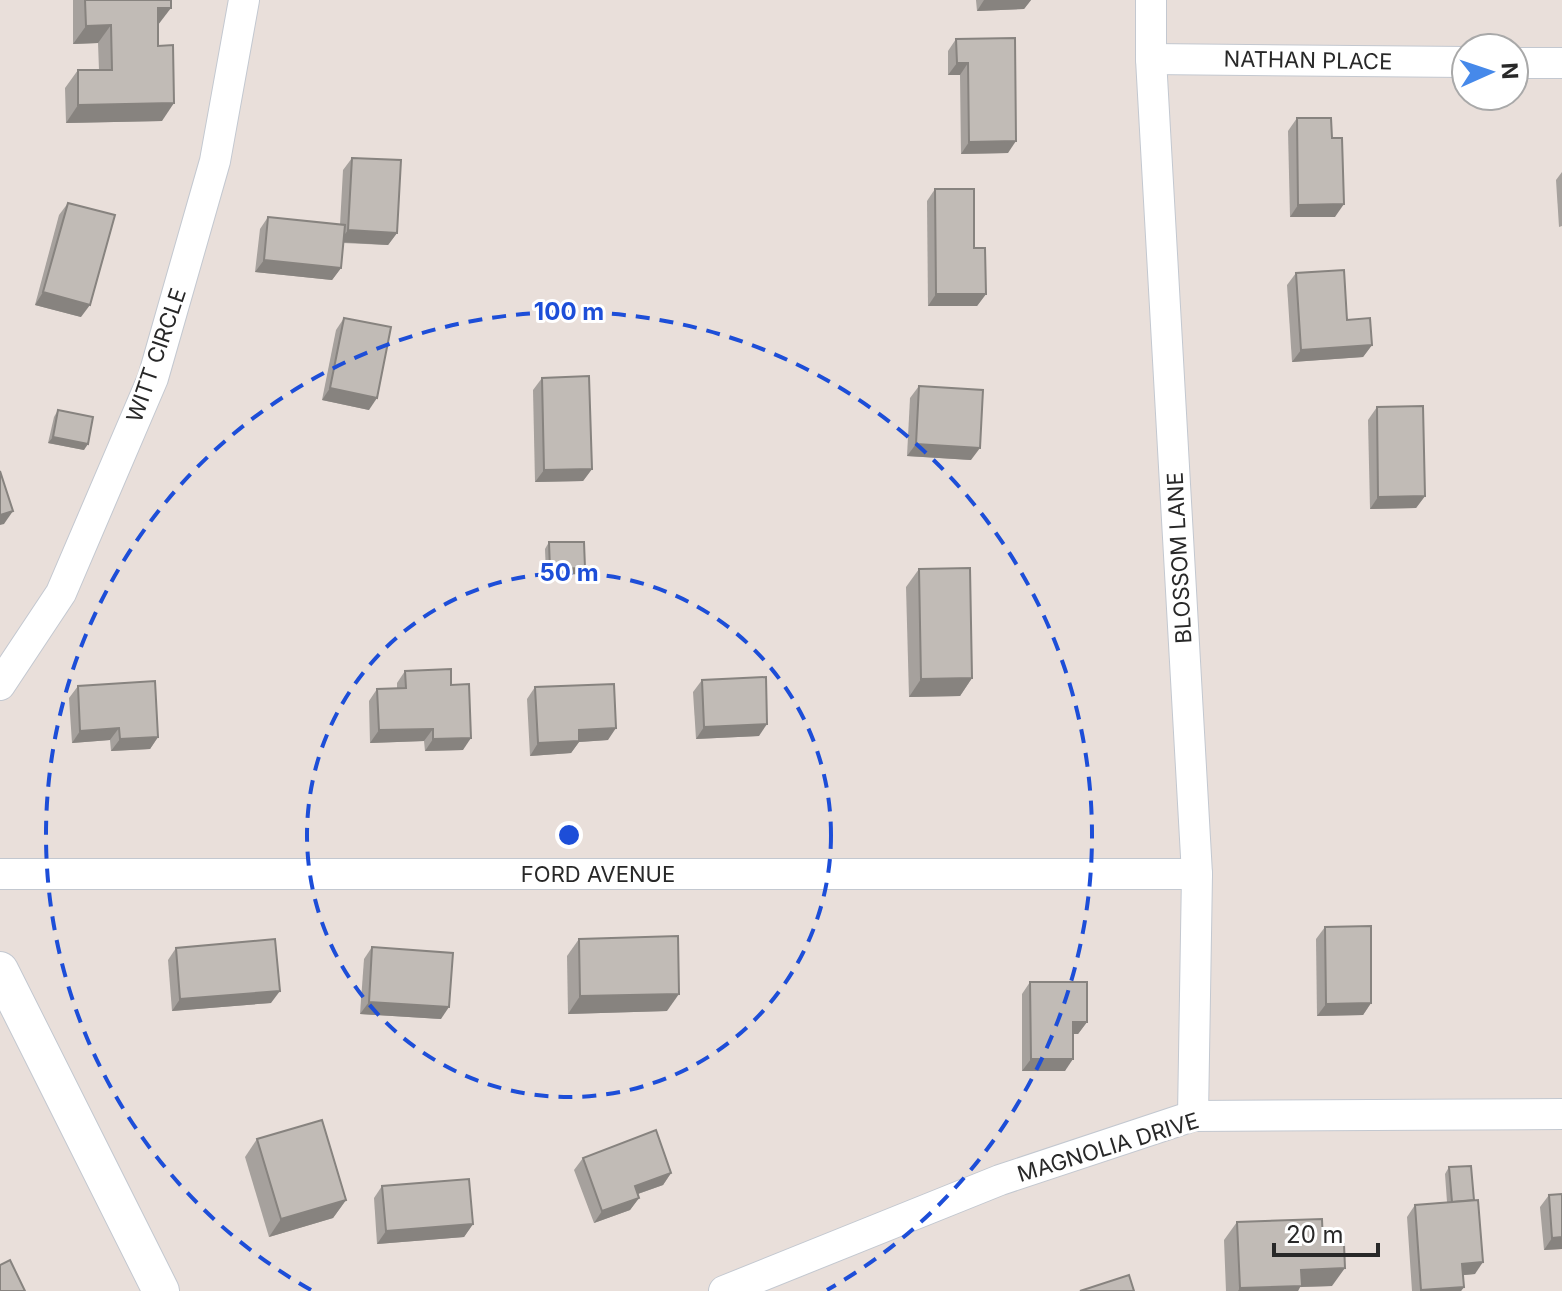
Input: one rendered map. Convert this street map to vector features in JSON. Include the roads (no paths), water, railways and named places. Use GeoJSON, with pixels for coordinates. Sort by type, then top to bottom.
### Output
{"type":"FeatureCollection","features":[{"type":"Feature","properties":{"kind":"street","name":"WITT CIRCLE"},"geometry":{"type":"LineString","coordinates":[[0,685],[61,593],[153,378],[215,161],[244,0]]}},
{"type":"Feature","properties":{"kind":"street","name":"BLOSSOM LANE"},"geometry":{"type":"LineString","coordinates":[[1151,0],[1151,59],[1197,874],[1193,1116]]}},
{"type":"Feature","properties":{"kind":"street","name":"NATHAN PLACE"},"geometry":{"type":"LineString","coordinates":[[1151,59],[1450,62]]}},
{"type":"Feature","properties":{"kind":"street"},"geometry":{"type":"LineString","coordinates":[[1530,63],[1562,63]]}},
{"type":"Feature","properties":{"kind":"street","name":"FORD AVENUE"},"geometry":{"type":"LineString","coordinates":[[0,874],[1197,874]]}},
{"type":"Feature","properties":{"kind":"street"},"geometry":{"type":"LineString","coordinates":[[0,970],[161,1291]]}},
{"type":"Feature","properties":{"kind":"street","name":"MAGNOLIA DRIVE"},"geometry":{"type":"LineString","coordinates":[[724,1291],[1000,1180],[1193,1116],[1562,1114]]}}]}
